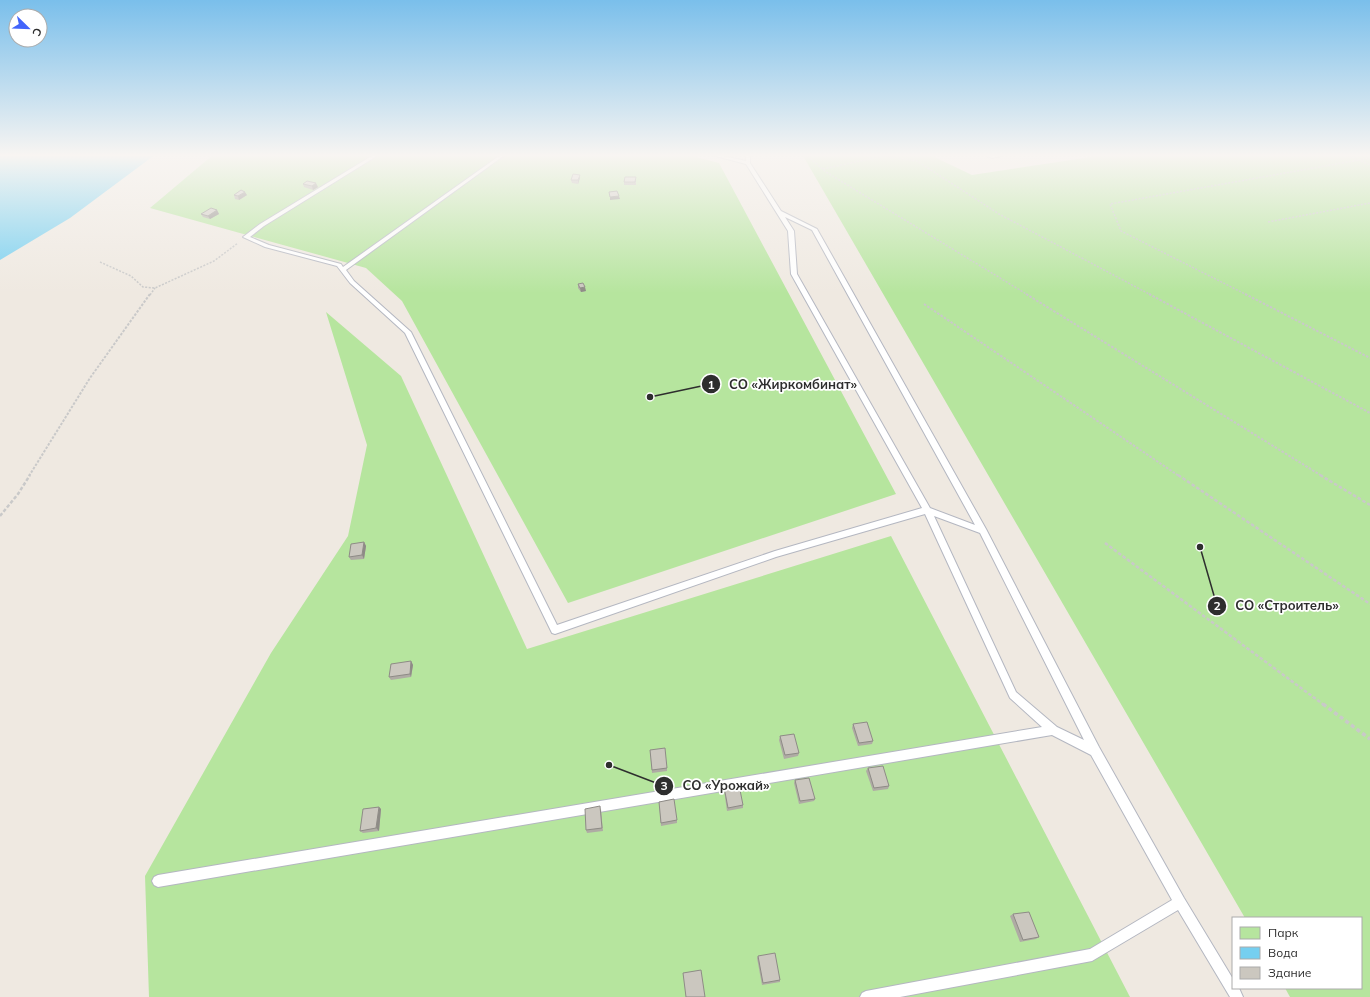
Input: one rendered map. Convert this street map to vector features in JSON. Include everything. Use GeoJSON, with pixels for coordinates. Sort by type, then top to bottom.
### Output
{"type":"FeatureCollection","features":[{"type":"Feature","properties":{"kind":"lane"},"geometry":{"type":"LineString","coordinates":[[302,201],[262,225],[246,237],[267,246],[339,265],[352,282],[408,332],[555,630],[775,554],[927,510],[983,531]]}},
{"type":"Feature","properties":{"kind":"lane"},"geometry":{"type":"LineString","coordinates":[[343,270],[439,201]]}},
{"type":"Feature","properties":{"kind":"lane"},"geometry":{"type":"LineString","coordinates":[[773,201],[791,230],[794,274],[927,510],[1012,695],[1053,730],[1095,750]]}},
{"type":"Feature","properties":{"kind":"lane"},"geometry":{"type":"LineString","coordinates":[[780,212],[814,229],[983,531],[1095,750],[1180,902],[1232,989]]}},
{"type":"Feature","properties":{"kind":"lane"},"geometry":{"type":"LineString","coordinates":[[158,882],[1053,730]]}},
{"type":"Feature","properties":{"kind":"lane"},"geometry":{"type":"LineString","coordinates":[[866,997],[1092,955],[1180,902]]}},
{"type":"Feature","properties":{"kind":"path"},"geometry":{"type":"LineString","coordinates":[[874,201],[1370,505]]}},
{"type":"Feature","properties":{"kind":"path"},"geometry":{"type":"LineString","coordinates":[[978,201],[999,214],[1370,413]]}},
{"type":"Feature","properties":{"kind":"path"},"geometry":{"type":"LineString","coordinates":[[1130,201],[1110,204],[1121,232],[1370,358]]}},
{"type":"Feature","properties":{"kind":"path"},"geometry":{"type":"LineString","coordinates":[[1268,222],[1370,203]]}},
{"type":"Feature","properties":{"kind":"path"},"geometry":{"type":"LineString","coordinates":[[100,262],[110,265],[131,276],[143,287],[155,288],[214,261],[246,237]]}},
{"type":"Feature","properties":{"kind":"path"},"geometry":{"type":"LineString","coordinates":[[0,516],[18,494],[90,378],[155,288]]}},
{"type":"Feature","properties":{"kind":"path"},"geometry":{"type":"LineString","coordinates":[[924,304],[1370,604]]}},
{"type":"Feature","properties":{"kind":"path"},"geometry":{"type":"LineString","coordinates":[[1105,543],[1370,740]]}},
{"type":"Feature","properties":{"kind":"green space"},"geometry":{"type":"Polygon","coordinates":[[[159,201],[739,201],[896,494],[568,603],[402,301],[366,268],[150,208],[159,201]]]}},
{"type":"Feature","properties":{"kind":"green space"},"geometry":{"type":"Polygon","coordinates":[[[829,201],[1370,201],[1370,997],[1290,997],[1286,989],[1362,989],[1362,917],[1244,917],[829,201]]]}},
{"type":"Feature","properties":{"kind":"green space"},"geometry":{"type":"Polygon","coordinates":[[[326,312],[401,376],[527,649],[891,536],[1130,997],[149,997],[145,876],[271,653],[348,536],[367,445],[326,312]]]}},
{"type":"Feature","properties":{"kind":"water"},"geometry":{"type":"Polygon","coordinates":[[[0,201],[93,201],[70,218],[0,260],[0,201]]]}},
{"type":"Feature","properties":{"kind":"building"},"geometry":{"type":"Polygon","coordinates":[[[211,208],[217,210],[208,216],[201,214],[211,208]]]}},
{"type":"Feature","properties":{"kind":"building"},"geometry":{"type":"Polygon","coordinates":[[[583,283],[585,287],[580,288],[578,284],[583,283]]]}},
{"type":"Feature","properties":{"kind":"building"},"geometry":{"type":"Polygon","coordinates":[[[364,542],[362,555],[349,557],[351,544],[364,542]]]}},
{"type":"Feature","properties":{"kind":"building"},"geometry":{"type":"Polygon","coordinates":[[[411,661],[410,674],[389,677],[391,664],[411,661]]]}},
{"type":"Feature","properties":{"kind":"building"},"geometry":{"type":"Polygon","coordinates":[[[867,722],[873,741],[859,743],[853,724],[867,722]]]}},
{"type":"Feature","properties":{"kind":"building"},"geometry":{"type":"Polygon","coordinates":[[[794,734],[799,753],[785,755],[780,736],[794,734]]]}},
{"type":"Feature","properties":{"kind":"building"},"geometry":{"type":"Polygon","coordinates":[[[665,748],[667,768],[652,770],[650,750],[665,748]]]}},
{"type":"Feature","properties":{"kind":"building"},"geometry":{"type":"Polygon","coordinates":[[[883,766],[889,786],[874,788],[868,768],[883,766]]]}},
{"type":"Feature","properties":{"kind":"building"},"geometry":{"type":"Polygon","coordinates":[[[809,778],[815,799],[800,801],[795,780],[809,778]]]}},
{"type":"Feature","properties":{"kind":"building"},"geometry":{"type":"Polygon","coordinates":[[[739,785],[743,805],[728,808],[724,787],[739,785]]]}},
{"type":"Feature","properties":{"kind":"building"},"geometry":{"type":"Polygon","coordinates":[[[674,799],[677,820],[661,823],[659,802],[674,799]]]}},
{"type":"Feature","properties":{"kind":"building"},"geometry":{"type":"Polygon","coordinates":[[[600,806],[602,828],[586,830],[585,809],[600,806]]]}},
{"type":"Feature","properties":{"kind":"building"},"geometry":{"type":"Polygon","coordinates":[[[379,807],[376,828],[360,831],[363,809],[379,807]]]}},
{"type":"Feature","properties":{"kind":"building"},"geometry":{"type":"Polygon","coordinates":[[[1029,912],[1039,937],[1023,940],[1013,914],[1029,912]]]}},
{"type":"Feature","properties":{"kind":"building"},"geometry":{"type":"Polygon","coordinates":[[[775,953],[780,980],[763,983],[758,956],[775,953]]]}},
{"type":"Feature","properties":{"kind":"building"},"geometry":{"type":"Polygon","coordinates":[[[701,970],[705,997],[686,997],[683,973],[701,970]]]}},
{"type":"Feature","properties":{"kind":"place","name":"СО «Жиркомбинат»"},"geometry":{"type":"Point","coordinates":[650,397]}},
{"type":"Feature","properties":{"kind":"place","name":"СО «Строитель»"},"geometry":{"type":"Point","coordinates":[1200,547]}},
{"type":"Feature","properties":{"kind":"place","name":"СО «Урожай»"},"geometry":{"type":"Point","coordinates":[609,765]}}]}
